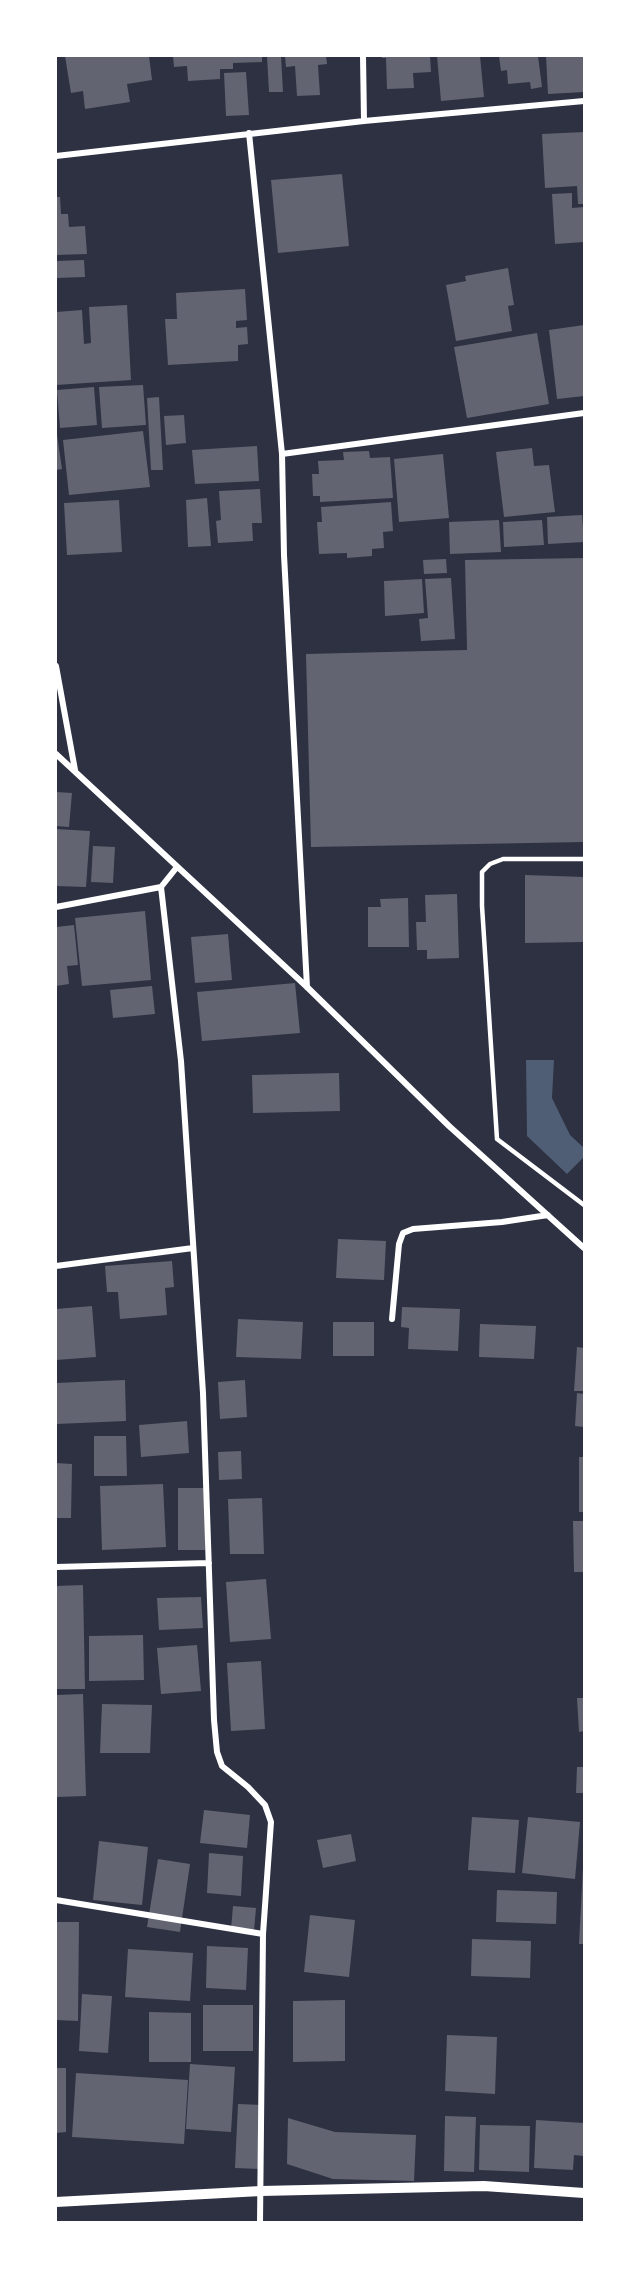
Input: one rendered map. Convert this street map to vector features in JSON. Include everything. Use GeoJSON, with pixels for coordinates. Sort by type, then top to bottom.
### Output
{"type":"FeatureCollection","features":[{"type":"Feature","properties":{"kind":"street"},"geometry":{"type":"LineString","coordinates":[[363,56],[364,121]]}},
{"type":"Feature","properties":{"kind":"street"},"geometry":{"type":"LineString","coordinates":[[56,156],[364,121],[585,101]]}},
{"type":"Feature","properties":{"kind":"street"},"geometry":{"type":"LineString","coordinates":[[249,133],[282,454],[284,555],[307,987]]}},
{"type":"Feature","properties":{"kind":"street"},"geometry":{"type":"LineString","coordinates":[[282,454],[585,413]]}},
{"type":"Feature","properties":{"kind":"street"},"geometry":{"type":"LineString","coordinates":[[56,666],[75,770]]}},
{"type":"Feature","properties":{"kind":"street"},"geometry":{"type":"LineString","coordinates":[[56,754],[307,987],[448,1126],[585,1248]]}},
{"type":"Feature","properties":{"kind":"street"},"geometry":{"type":"LineString","coordinates":[[56,907],[161,887],[177,867]]}},
{"type":"Feature","properties":{"kind":"street"},"geometry":{"type":"LineString","coordinates":[[161,887],[181,1061],[203,1393],[217,1752],[222,1766],[248,1787],[266,1806],[270,1816],[263,1934],[260,2223]]}},
{"type":"Feature","properties":{"kind":"street"},"geometry":{"type":"LineString","coordinates":[[392,1320],[399,1244],[403,1233],[413,1229],[524,1220],[548,1215]]}},
{"type":"Feature","properties":{"kind":"street"},"geometry":{"type":"LineString","coordinates":[[56,1266],[193,1248]]}},
{"type":"Feature","properties":{"kind":"street"},"geometry":{"type":"LineString","coordinates":[[56,1566],[209,1563]]}},
{"type":"Feature","properties":{"kind":"street"},"geometry":{"type":"LineString","coordinates":[[56,1900],[263,1934]]}},
{"type":"Feature","properties":{"kind":"street"},"geometry":{"type":"LineString","coordinates":[[56,2202],[261,2191],[484,2186],[585,2193]]}},
{"type":"Feature","properties":{"kind":"lane"},"geometry":{"type":"LineString","coordinates":[[585,859],[503,859],[490,864],[482,872],[497,1139],[585,1205]]}},
{"type":"Feature","properties":{"kind":"water"},"geometry":{"type":"Polygon","coordinates":[[[526,1060],[554,1060],[552,1098],[570,1135],[584,1148],[584,1157],[567,1174],[527,1136],[526,1060]]]}},
{"type":"Feature","properties":{"kind":"building"},"geometry":{"type":"Polygon","coordinates":[[[65,56],[149,56],[152,80],[127,84],[130,102],[85,109],[83,91],[71,93],[65,56]]]}},
{"type":"Feature","properties":{"kind":"building"},"geometry":{"type":"Polygon","coordinates":[[[173,56],[262,56],[262,62],[233,63],[233,69],[220,69],[220,79],[188,81],[187,66],[174,67],[173,56]]]}},
{"type":"Feature","properties":{"kind":"building"},"geometry":{"type":"Polygon","coordinates":[[[267,56],[281,56],[283,92],[269,92],[267,56]]]}},
{"type":"Feature","properties":{"kind":"building"},"geometry":{"type":"Polygon","coordinates":[[[285,56],[326,56],[327,64],[318,65],[320,95],[297,96],[295,66],[286,67],[285,56]]]}},
{"type":"Feature","properties":{"kind":"building"},"geometry":{"type":"Polygon","coordinates":[[[382,56],[430,56],[431,72],[413,73],[414,88],[387,89],[386,58],[382,56]]]}},
{"type":"Feature","properties":{"kind":"building"},"geometry":{"type":"Polygon","coordinates":[[[437,56],[480,56],[484,97],[441,101],[437,56]]]}},
{"type":"Feature","properties":{"kind":"building"},"geometry":{"type":"Polygon","coordinates":[[[499,56],[538,56],[542,87],[531,89],[530,82],[508,84],[507,70],[501,71],[499,56]]]}},
{"type":"Feature","properties":{"kind":"building"},"geometry":{"type":"Polygon","coordinates":[[[546,56],[584,56],[584,92],[548,94],[546,56]]]}},
{"type":"Feature","properties":{"kind":"building"},"geometry":{"type":"Polygon","coordinates":[[[246,72],[249,115],[226,116],[224,73],[246,72]]]}},
{"type":"Feature","properties":{"kind":"building"},"geometry":{"type":"Polygon","coordinates":[[[584,132],[584,204],[578,204],[577,186],[545,188],[542,134],[584,132]]]}},
{"type":"Feature","properties":{"kind":"building"},"geometry":{"type":"Polygon","coordinates":[[[342,174],[349,246],[278,253],[271,180],[342,174]]]}},
{"type":"Feature","properties":{"kind":"building"},"geometry":{"type":"Polygon","coordinates":[[[572,193],[572,208],[584,207],[584,242],[555,244],[552,194],[572,193]]]}},
{"type":"Feature","properties":{"kind":"building"},"geometry":{"type":"Polygon","coordinates":[[[56,197],[60,197],[61,214],[68,214],[69,227],[85,226],[87,254],[56,255],[56,197]]]}},
{"type":"Feature","properties":{"kind":"building"},"geometry":{"type":"Polygon","coordinates":[[[84,260],[85,277],[56,278],[56,261],[84,260]]]}},
{"type":"Feature","properties":{"kind":"building"},"geometry":{"type":"Polygon","coordinates":[[[508,268],[514,305],[508,306],[512,331],[456,341],[446,285],[466,281],[465,276],[508,268]]]}},
{"type":"Feature","properties":{"kind":"building"},"geometry":{"type":"Polygon","coordinates":[[[245,289],[247,320],[236,321],[236,328],[247,327],[248,344],[238,345],[238,361],[168,365],[165,319],[177,319],[176,293],[245,289]]]}},
{"type":"Feature","properties":{"kind":"building"},"geometry":{"type":"Polygon","coordinates":[[[127,305],[131,380],[56,385],[56,312],[82,310],[84,344],[91,343],[89,307],[127,305]]]}},
{"type":"Feature","properties":{"kind":"building"},"geometry":{"type":"Polygon","coordinates":[[[584,325],[584,396],[557,399],[549,330],[584,325]]]}},
{"type":"Feature","properties":{"kind":"building"},"geometry":{"type":"Polygon","coordinates":[[[537,333],[549,404],[467,418],[454,347],[537,333]]]}},
{"type":"Feature","properties":{"kind":"building"},"geometry":{"type":"Polygon","coordinates":[[[143,385],[146,425],[102,428],[99,387],[143,385]]]}},
{"type":"Feature","properties":{"kind":"building"},"geometry":{"type":"Polygon","coordinates":[[[94,387],[97,425],[60,428],[57,390],[94,387]]]}},
{"type":"Feature","properties":{"kind":"building"},"geometry":{"type":"Polygon","coordinates":[[[159,397],[163,470],[151,470],[147,398],[159,397]]]}},
{"type":"Feature","properties":{"kind":"building"},"geometry":{"type":"Polygon","coordinates":[[[184,415],[186,443],[166,445],[164,416],[184,415]]]}},
{"type":"Feature","properties":{"kind":"building"},"geometry":{"type":"Polygon","coordinates":[[[56,428],[62,469],[56,470],[56,428]]]}},
{"type":"Feature","properties":{"kind":"building"},"geometry":{"type":"Polygon","coordinates":[[[143,431],[150,487],[69,495],[63,440],[143,431]]]}},
{"type":"Feature","properties":{"kind":"building"},"geometry":{"type":"Polygon","coordinates":[[[257,446],[259,481],[195,484],[192,450],[257,446]]]}},
{"type":"Feature","properties":{"kind":"building"},"geometry":{"type":"Polygon","coordinates":[[[532,448],[534,466],[549,465],[555,512],[504,517],[496,452],[532,448]]]}},
{"type":"Feature","properties":{"kind":"building"},"geometry":{"type":"Polygon","coordinates":[[[369,451],[370,458],[390,457],[393,498],[320,502],[320,496],[313,496],[312,474],[319,474],[318,461],[344,460],[343,452],[369,451]]]}},
{"type":"Feature","properties":{"kind":"building"},"geometry":{"type":"Polygon","coordinates":[[[443,454],[449,518],[399,522],[394,459],[443,454]]]}},
{"type":"Feature","properties":{"kind":"building"},"geometry":{"type":"Polygon","coordinates":[[[260,489],[262,523],[252,523],[253,541],[218,543],[216,521],[221,520],[219,491],[260,489]]]}},
{"type":"Feature","properties":{"kind":"building"},"geometry":{"type":"Polygon","coordinates":[[[207,498],[211,546],[188,547],[186,500],[207,498]]]}},
{"type":"Feature","properties":{"kind":"building"},"geometry":{"type":"Polygon","coordinates":[[[119,500],[122,552],[67,555],[64,503],[119,500]]]}},
{"type":"Feature","properties":{"kind":"building"},"geometry":{"type":"Polygon","coordinates":[[[391,502],[393,531],[383,532],[384,548],[372,549],[372,556],[347,558],[347,553],[319,554],[317,522],[322,522],[321,507],[391,502]]]}},
{"type":"Feature","properties":{"kind":"building"},"geometry":{"type":"Polygon","coordinates":[[[582,515],[584,542],[548,544],[547,517],[582,515]]]}},
{"type":"Feature","properties":{"kind":"building"},"geometry":{"type":"Polygon","coordinates":[[[499,520],[501,552],[450,554],[449,522],[499,520]]]}},
{"type":"Feature","properties":{"kind":"building"},"geometry":{"type":"Polygon","coordinates":[[[542,520],[544,545],[504,547],[503,522],[542,520]]]}},
{"type":"Feature","properties":{"kind":"building"},"geometry":{"type":"Polygon","coordinates":[[[584,558],[584,842],[311,847],[306,654],[467,650],[465,560],[584,558]]]}},
{"type":"Feature","properties":{"kind":"building"},"geometry":{"type":"Polygon","coordinates":[[[446,559],[447,573],[424,574],[423,560],[446,559]]]}},
{"type":"Feature","properties":{"kind":"building"},"geometry":{"type":"Polygon","coordinates":[[[451,578],[455,639],[421,641],[419,619],[428,618],[425,579],[451,578]]]}},
{"type":"Feature","properties":{"kind":"building"},"geometry":{"type":"Polygon","coordinates":[[[422,579],[424,613],[385,616],[384,581],[422,579]]]}},
{"type":"Feature","properties":{"kind":"building"},"geometry":{"type":"Polygon","coordinates":[[[56,792],[72,793],[69,827],[56,826],[56,792]]]}},
{"type":"Feature","properties":{"kind":"building"},"geometry":{"type":"Polygon","coordinates":[[[56,829],[90,831],[86,887],[56,886],[56,829]]]}},
{"type":"Feature","properties":{"kind":"building"},"geometry":{"type":"Polygon","coordinates":[[[93,846],[115,847],[113,883],[91,882],[93,846]]]}},
{"type":"Feature","properties":{"kind":"building"},"geometry":{"type":"Polygon","coordinates":[[[525,875],[584,877],[584,942],[525,943],[525,875]]]}},
{"type":"Feature","properties":{"kind":"building"},"geometry":{"type":"Polygon","coordinates":[[[457,894],[459,958],[427,959],[427,950],[417,950],[416,922],[426,922],[425,895],[457,894]]]}},
{"type":"Feature","properties":{"kind":"building"},"geometry":{"type":"Polygon","coordinates":[[[408,898],[409,947],[368,947],[368,907],[381,907],[380,899],[408,898]]]}},
{"type":"Feature","properties":{"kind":"building"},"geometry":{"type":"Polygon","coordinates":[[[145,911],[151,980],[82,986],[75,918],[145,911]]]}},
{"type":"Feature","properties":{"kind":"building"},"geometry":{"type":"Polygon","coordinates":[[[74,925],[78,965],[67,966],[69,984],[56,986],[56,927],[74,925]]]}},
{"type":"Feature","properties":{"kind":"building"},"geometry":{"type":"Polygon","coordinates":[[[228,934],[232,980],[195,983],[191,937],[228,934]]]}},
{"type":"Feature","properties":{"kind":"building"},"geometry":{"type":"Polygon","coordinates":[[[295,983],[300,1033],[202,1041],[197,992],[295,983]]]}},
{"type":"Feature","properties":{"kind":"building"},"geometry":{"type":"Polygon","coordinates":[[[152,986],[155,1014],[113,1018],[110,990],[152,986]]]}},
{"type":"Feature","properties":{"kind":"building"},"geometry":{"type":"Polygon","coordinates":[[[339,1073],[340,1111],[253,1113],[252,1075],[339,1073]]]}},
{"type":"Feature","properties":{"kind":"building"},"geometry":{"type":"Polygon","coordinates":[[[338,1239],[386,1241],[384,1280],[336,1278],[338,1239]]]}},
{"type":"Feature","properties":{"kind":"building"},"geometry":{"type":"Polygon","coordinates":[[[172,1261],[174,1287],[165,1288],[167,1315],[120,1319],[118,1292],[107,1292],[105,1266],[172,1261]]]}},
{"type":"Feature","properties":{"kind":"building"},"geometry":{"type":"Polygon","coordinates":[[[92,1306],[96,1357],[56,1360],[56,1309],[92,1306]]]}},
{"type":"Feature","properties":{"kind":"building"},"geometry":{"type":"Polygon","coordinates":[[[402,1307],[460,1309],[458,1351],[408,1349],[409,1328],[401,1327],[402,1307]]]}},
{"type":"Feature","properties":{"kind":"building"},"geometry":{"type":"Polygon","coordinates":[[[238,1319],[303,1322],[301,1359],[236,1357],[238,1319]]]}},
{"type":"Feature","properties":{"kind":"building"},"geometry":{"type":"Polygon","coordinates":[[[333,1322],[374,1322],[374,1356],[333,1356],[333,1322]]]}},
{"type":"Feature","properties":{"kind":"building"},"geometry":{"type":"Polygon","coordinates":[[[480,1324],[536,1326],[534,1359],[479,1357],[480,1324]]]}},
{"type":"Feature","properties":{"kind":"building"},"geometry":{"type":"Polygon","coordinates":[[[577,1347],[584,1348],[584,1391],[574,1391],[577,1347]]]}},
{"type":"Feature","properties":{"kind":"building"},"geometry":{"type":"Polygon","coordinates":[[[125,1380],[126,1421],[56,1424],[56,1383],[125,1380]]]}},
{"type":"Feature","properties":{"kind":"building"},"geometry":{"type":"Polygon","coordinates":[[[245,1380],[247,1417],[220,1419],[218,1382],[245,1380]]]}},
{"type":"Feature","properties":{"kind":"building"},"geometry":{"type":"Polygon","coordinates":[[[577,1393],[584,1394],[584,1427],[575,1426],[577,1393]]]}},
{"type":"Feature","properties":{"kind":"building"},"geometry":{"type":"Polygon","coordinates":[[[187,1421],[189,1453],[141,1457],[139,1425],[187,1421]]]}},
{"type":"Feature","properties":{"kind":"building"},"geometry":{"type":"Polygon","coordinates":[[[94,1436],[126,1436],[127,1476],[94,1476],[94,1436]]]}},
{"type":"Feature","properties":{"kind":"building"},"geometry":{"type":"Polygon","coordinates":[[[241,1451],[242,1479],[219,1480],[218,1452],[241,1451]]]}},
{"type":"Feature","properties":{"kind":"building"},"geometry":{"type":"Polygon","coordinates":[[[579,1457],[584,1457],[584,1512],[579,1512],[579,1457]]]}},
{"type":"Feature","properties":{"kind":"building"},"geometry":{"type":"Polygon","coordinates":[[[56,1463],[72,1464],[71,1518],[56,1518],[56,1463]]]}},
{"type":"Feature","properties":{"kind":"building"},"geometry":{"type":"Polygon","coordinates":[[[163,1484],[166,1547],[102,1550],[100,1486],[163,1484]]]}},
{"type":"Feature","properties":{"kind":"building"},"geometry":{"type":"Polygon","coordinates":[[[178,1488],[205,1488],[205,1550],[178,1550],[178,1488]]]}},
{"type":"Feature","properties":{"kind":"building"},"geometry":{"type":"Polygon","coordinates":[[[262,1498],[264,1554],[230,1554],[228,1499],[262,1498]]]}},
{"type":"Feature","properties":{"kind":"building"},"geometry":{"type":"Polygon","coordinates":[[[573,1521],[584,1521],[584,1572],[574,1572],[573,1521]]]}},
{"type":"Feature","properties":{"kind":"building"},"geometry":{"type":"Polygon","coordinates":[[[266,1579],[271,1639],[230,1642],[226,1582],[266,1579]]]}},
{"type":"Feature","properties":{"kind":"building"},"geometry":{"type":"Polygon","coordinates":[[[83,1585],[85,1689],[56,1689],[56,1586],[83,1585]]]}},
{"type":"Feature","properties":{"kind":"building"},"geometry":{"type":"Polygon","coordinates":[[[201,1597],[203,1628],[159,1630],[157,1598],[201,1597]]]}},
{"type":"Feature","properties":{"kind":"building"},"geometry":{"type":"Polygon","coordinates":[[[143,1635],[144,1680],[89,1681],[89,1636],[143,1635]]]}},
{"type":"Feature","properties":{"kind":"building"},"geometry":{"type":"Polygon","coordinates":[[[197,1645],[201,1691],[161,1694],[157,1648],[197,1645]]]}},
{"type":"Feature","properties":{"kind":"building"},"geometry":{"type":"Polygon","coordinates":[[[261,1661],[265,1729],[231,1731],[227,1663],[261,1661]]]}},
{"type":"Feature","properties":{"kind":"building"},"geometry":{"type":"Polygon","coordinates":[[[83,1694],[86,1796],[56,1797],[56,1695],[83,1694]]]}},
{"type":"Feature","properties":{"kind":"building"},"geometry":{"type":"Polygon","coordinates":[[[577,1698],[584,1698],[584,1731],[579,1732],[577,1698]]]}},
{"type":"Feature","properties":{"kind":"building"},"geometry":{"type":"Polygon","coordinates":[[[102,1704],[152,1705],[150,1753],[100,1753],[102,1704]]]}},
{"type":"Feature","properties":{"kind":"building"},"geometry":{"type":"Polygon","coordinates":[[[577,1767],[584,1767],[584,1793],[576,1793],[577,1767]]]}},
{"type":"Feature","properties":{"kind":"building"},"geometry":{"type":"Polygon","coordinates":[[[204,1810],[250,1815],[247,1848],[200,1843],[204,1810]]]}},
{"type":"Feature","properties":{"kind":"building"},"geometry":{"type":"Polygon","coordinates":[[[472,1817],[519,1820],[515,1873],[468,1870],[472,1817]]]}},
{"type":"Feature","properties":{"kind":"building"},"geometry":{"type":"Polygon","coordinates":[[[528,1817],[580,1822],[575,1879],[522,1873],[528,1817]]]}},
{"type":"Feature","properties":{"kind":"building"},"geometry":{"type":"Polygon","coordinates":[[[351,1834],[356,1861],[323,1868],[317,1840],[351,1834]]]}},
{"type":"Feature","properties":{"kind":"building"},"geometry":{"type":"Polygon","coordinates":[[[99,1841],[148,1847],[142,1905],[93,1900],[99,1841]]]}},
{"type":"Feature","properties":{"kind":"building"},"geometry":{"type":"Polygon","coordinates":[[[209,1853],[243,1856],[241,1896],[207,1893],[209,1853]]]}},
{"type":"Feature","properties":{"kind":"building"},"geometry":{"type":"Polygon","coordinates":[[[158,1859],[190,1864],[180,1932],[147,1927],[158,1859]]]}},
{"type":"Feature","properties":{"kind":"building"},"geometry":{"type":"Polygon","coordinates":[[[583,1867],[584,1944],[579,1944],[583,1867]]]}},
{"type":"Feature","properties":{"kind":"building"},"geometry":{"type":"Polygon","coordinates":[[[497,1890],[557,1892],[556,1924],[496,1922],[497,1890]]]}},
{"type":"Feature","properties":{"kind":"building"},"geometry":{"type":"Polygon","coordinates":[[[233,1906],[256,1908],[254,1931],[231,1929],[233,1906]]]}},
{"type":"Feature","properties":{"kind":"building"},"geometry":{"type":"Polygon","coordinates":[[[310,1915],[355,1920],[349,1977],[304,1972],[310,1915]]]}},
{"type":"Feature","properties":{"kind":"building"},"geometry":{"type":"Polygon","coordinates":[[[56,1922],[79,1922],[78,2021],[56,2020],[56,1922]]]}},
{"type":"Feature","properties":{"kind":"building"},"geometry":{"type":"Polygon","coordinates":[[[472,1939],[531,1941],[530,1978],[471,1976],[472,1939]]]}},
{"type":"Feature","properties":{"kind":"building"},"geometry":{"type":"Polygon","coordinates":[[[207,1946],[248,1948],[246,1990],[206,1988],[207,1946]]]}},
{"type":"Feature","properties":{"kind":"building"},"geometry":{"type":"Polygon","coordinates":[[[128,1949],[193,1953],[190,2001],[125,1997],[128,1949]]]}},
{"type":"Feature","properties":{"kind":"building"},"geometry":{"type":"Polygon","coordinates":[[[82,1994],[112,1996],[108,2053],[79,2051],[82,1994]]]}},
{"type":"Feature","properties":{"kind":"building"},"geometry":{"type":"Polygon","coordinates":[[[345,2000],[345,2061],[293,2062],[293,2001],[345,2000]]]}},
{"type":"Feature","properties":{"kind":"building"},"geometry":{"type":"Polygon","coordinates":[[[203,2005],[253,2005],[253,2051],[203,2051],[203,2005]]]}},
{"type":"Feature","properties":{"kind":"building"},"geometry":{"type":"Polygon","coordinates":[[[149,2012],[191,2013],[191,2062],[149,2062],[149,2012]]]}},
{"type":"Feature","properties":{"kind":"building"},"geometry":{"type":"Polygon","coordinates":[[[447,2035],[497,2037],[495,2094],[445,2091],[447,2035]]]}},
{"type":"Feature","properties":{"kind":"building"},"geometry":{"type":"Polygon","coordinates":[[[190,2064],[235,2067],[231,2132],[186,2129],[190,2064]]]}},
{"type":"Feature","properties":{"kind":"building"},"geometry":{"type":"Polygon","coordinates":[[[56,2068],[66,2068],[66,2132],[56,2133],[56,2068]]]}},
{"type":"Feature","properties":{"kind":"building"},"geometry":{"type":"Polygon","coordinates":[[[76,2073],[188,2080],[184,2144],[72,2137],[76,2073]]]}},
{"type":"Feature","properties":{"kind":"building"},"geometry":{"type":"Polygon","coordinates":[[[238,2104],[263,2105],[260,2169],[235,2168],[238,2104]]]}},
{"type":"Feature","properties":{"kind":"building"},"geometry":{"type":"Polygon","coordinates":[[[445,2116],[476,2117],[474,2172],[444,2171],[445,2116]]]}},
{"type":"Feature","properties":{"kind":"building"},"geometry":{"type":"Polygon","coordinates":[[[288,2118],[335,2132],[416,2135],[414,2181],[333,2179],[287,2164],[288,2118]]]}},
{"type":"Feature","properties":{"kind":"building"},"geometry":{"type":"Polygon","coordinates":[[[536,2120],[584,2123],[584,2156],[574,2155],[573,2170],[534,2168],[536,2120]]]}},
{"type":"Feature","properties":{"kind":"building"},"geometry":{"type":"Polygon","coordinates":[[[480,2125],[530,2126],[529,2172],[479,2170],[480,2125]]]}}]}
